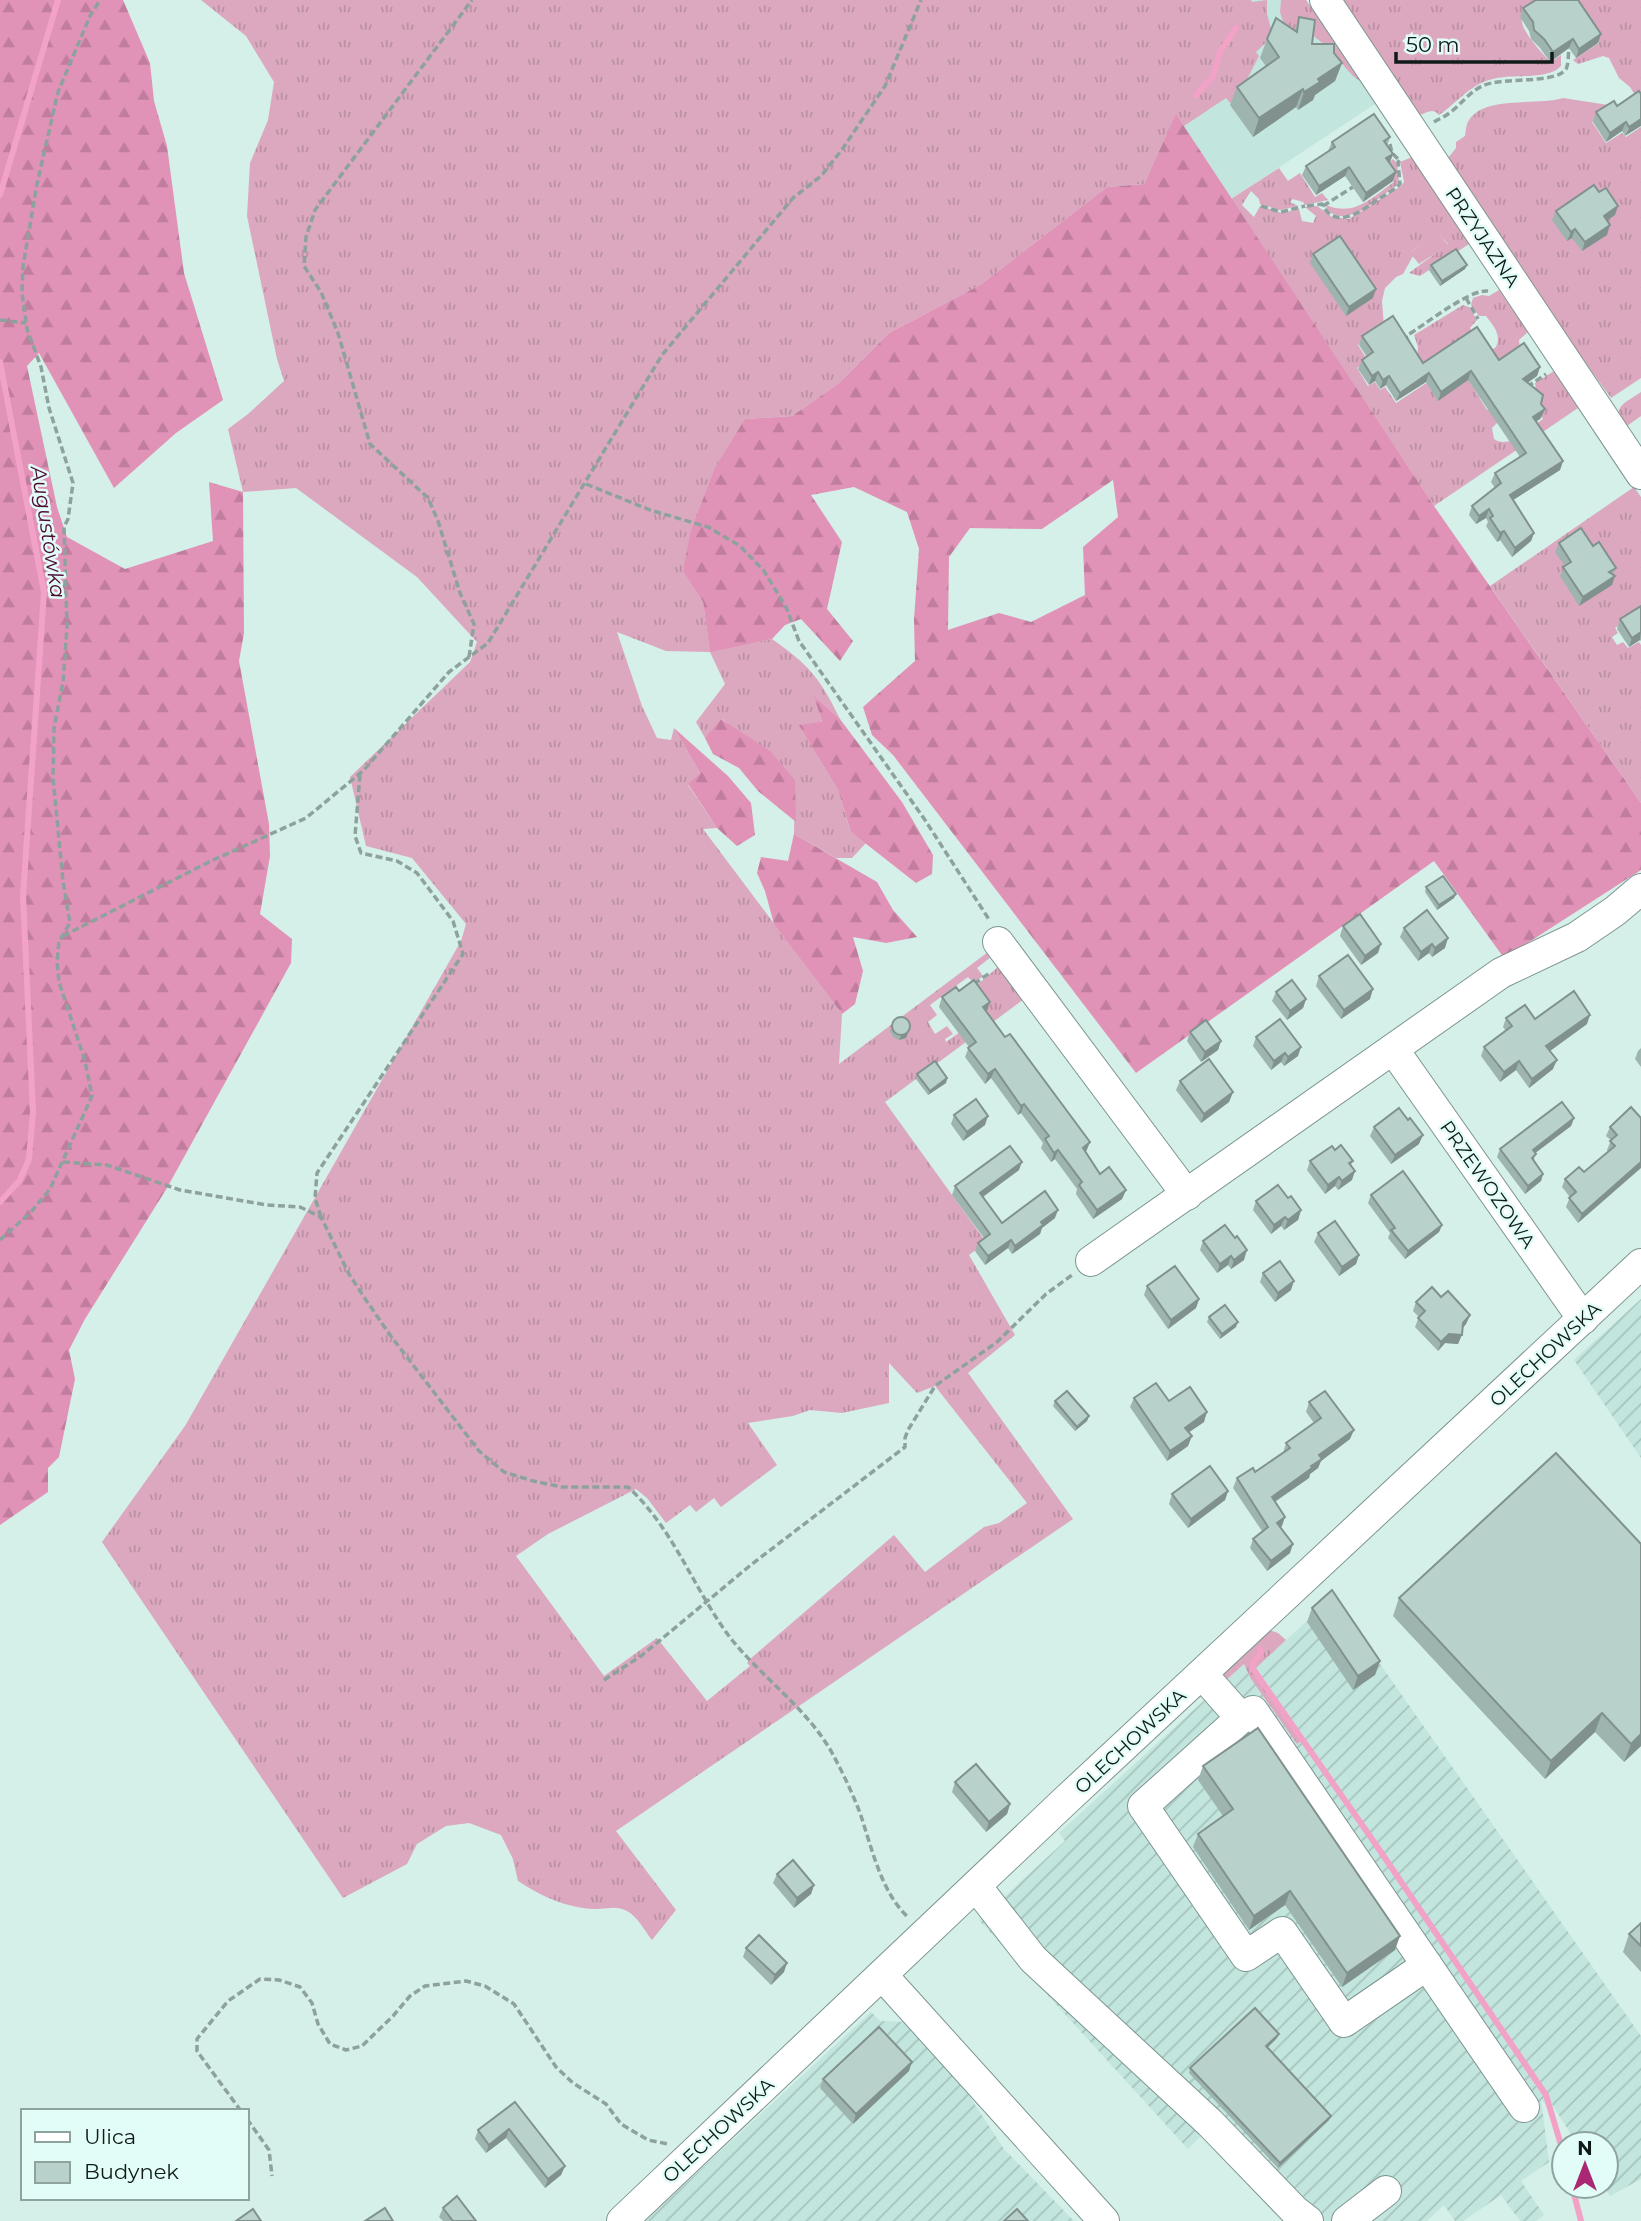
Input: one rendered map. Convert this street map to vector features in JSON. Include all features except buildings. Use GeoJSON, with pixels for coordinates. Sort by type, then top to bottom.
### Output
{"type":"FeatureCollection","features":[{"type":"Feature","properties":{"kind":"street","name":"PRZYJAZNA"},"geometry":{"type":"LineString","coordinates":[[1325,0],[1411,146],[1508,275],[1641,474]]}},
{"type":"Feature","properties":{"kind":"street"},"geometry":{"type":"LineString","coordinates":[[1091,1261],[1501,973],[1577,937],[1641,889]]}},
{"type":"Feature","properties":{"kind":"street"},"geometry":{"type":"LineString","coordinates":[[998,942],[1187,1195]]}},
{"type":"Feature","properties":{"kind":"street","name":"PRZEWOZOWA"},"geometry":{"type":"LineString","coordinates":[[1393,1049],[1583,1319]]}},
{"type":"Feature","properties":{"kind":"street","name":"OLECHOWSKA"},"geometry":{"type":"LineString","coordinates":[[640,2215],[698,2150],[927,1932],[1641,1264]]}},
{"type":"Feature","properties":{"kind":"street"},"geometry":{"type":"LineString","coordinates":[[1202,1674],[1241,1718]]}},
{"type":"Feature","properties":{"kind":"street"},"geometry":{"type":"LineString","coordinates":[[1427,1965],[1344,2022],[1282,1932],[1246,1956],[1143,1806],[1241,1718],[1254,1711],[1524,2107]]}},
{"type":"Feature","properties":{"kind":"street"},"geometry":{"type":"LineString","coordinates":[[976,1886],[1033,1959],[1210,2123],[1295,2211],[1308,2221]]}},
{"type":"Feature","properties":{"kind":"street"},"geometry":{"type":"LineString","coordinates":[[882,1975],[1104,2221]]}},
{"type":"Feature","properties":{"kind":"street"},"geometry":{"type":"LineString","coordinates":[[1348,2221],[1386,2191]]}},
{"type":"Feature","properties":{"kind":"path"},"geometry":{"type":"LineString","coordinates":[[0,1240],[31,1212],[50,1189],[92,1096],[85,1061],[59,982],[57,962],[59,941],[70,923],[53,778],[54,729],[63,682],[67,627],[64,527],[68,519],[73,483],[49,408],[22,293],[23,266],[37,184],[58,92],[89,16],[100,0]]}},
{"type":"Feature","properties":{"kind":"path"},"geometry":{"type":"LineString","coordinates":[[469,657],[474,624],[460,593],[438,521],[428,498],[370,444],[338,333],[321,292],[303,266],[306,237],[315,209],[472,0]]}},
{"type":"Feature","properties":{"kind":"path"},"geometry":{"type":"LineString","coordinates":[[63,936],[211,861],[306,818],[361,772],[449,672],[488,643],[662,355],[793,198],[821,176],[841,151],[884,86],[921,0]]}},
{"type":"Feature","properties":{"kind":"path"},"geometry":{"type":"LineString","coordinates":[[1387,160],[1411,146],[1460,101],[1480,87],[1506,79],[1548,78],[1560,74],[1567,68],[1569,48]]}},
{"type":"Feature","properties":{"kind":"path"},"geometry":{"type":"LineString","coordinates":[[1261,206],[1281,212],[1322,204],[1327,212],[1340,218],[1357,213],[1400,184],[1399,160],[1410,156],[1411,146]]}},
{"type":"Feature","properties":{"kind":"path"},"geometry":{"type":"LineString","coordinates":[[1323,206],[1353,187]]}},
{"type":"Feature","properties":{"kind":"path"},"geometry":{"type":"LineString","coordinates":[[1408,348],[1406,336],[1466,298],[1482,291],[1488,292],[1490,286],[1508,275]]}},
{"type":"Feature","properties":{"kind":"path"},"geometry":{"type":"LineString","coordinates":[[1466,298],[1478,319]]}},
{"type":"Feature","properties":{"kind":"path"},"geometry":{"type":"LineString","coordinates":[[0,320],[27,323]]}},
{"type":"Feature","properties":{"kind":"path"},"geometry":{"type":"LineString","coordinates":[[1520,392],[1565,360]]}},
{"type":"Feature","properties":{"kind":"path"},"geometry":{"type":"LineString","coordinates":[[585,483],[650,510],[708,527],[740,546],[764,571],[786,607],[799,641],[988,915],[998,942]]}},
{"type":"Feature","properties":{"kind":"path"},"geometry":{"type":"LineString","coordinates":[[361,772],[355,836],[361,853],[397,861],[417,873],[453,921],[463,954],[317,1174],[315,1198],[321,1217],[349,1274],[390,1335],[479,1451],[504,1472],[562,1487],[628,1487],[649,1506],[731,1639],[813,1725],[830,1749],[847,1782],[873,1856],[894,1900],[906,1916],[927,1932]]}},
{"type":"Feature","properties":{"kind":"path"},"geometry":{"type":"LineString","coordinates":[[62,1162],[107,1166],[180,1191],[267,1205],[300,1207],[321,1217]]}},
{"type":"Feature","properties":{"kind":"path"},"geometry":{"type":"LineString","coordinates":[[604,1680],[641,1656],[707,1600],[905,1447],[908,1430],[935,1386],[997,1342],[1046,1294],[1091,1261]]}},
{"type":"Feature","properties":{"kind":"path"},"geometry":{"type":"LineString","coordinates":[[240,2109],[197,2051],[197,2039],[228,2001],[260,1979],[278,1980],[300,1987],[312,2003],[318,2024],[330,2044],[345,2050],[362,2046],[410,1996],[425,1986],[466,1980],[485,1986],[514,2004],[556,2067],[573,2083],[606,2104],[621,2124],[648,2140],[698,2150]]}},
{"type":"Feature","properties":{"kind":"path"},"geometry":{"type":"LineString","coordinates":[[248,2120],[269,2150],[272,2176]]}},
{"type":"Feature","properties":{"kind":"shaded area"},"geometry":{"type":"Polygon","coordinates":[[[1231,0],[1306,0],[1375,104],[1231,199],[1176,114],[1231,0]]]}},
{"type":"Feature","properties":{"kind":"shaded area"},"geometry":{"type":"Polygon","coordinates":[[[1641,1299],[1641,1458],[1574,1360],[1641,1299]]]}},
{"type":"Feature","properties":{"kind":"shaded area"},"geometry":{"type":"Polygon","coordinates":[[[1333,1597],[1641,2036],[1641,2179],[1620,2191],[1620,2130],[1568,2130],[1550,2101],[1545,2104],[1541,2099],[1549,2162],[1521,2181],[1544,2215],[1536,2221],[1520,2221],[1501,2195],[1463,2221],[1455,2221],[1444,2205],[1427,2221],[1287,2221],[1204,2133],[1188,2149],[979,1920],[1065,1841],[1059,1833],[1244,1664],[1251,1679],[1304,1738],[1256,1668],[1333,1597]]]}},
{"type":"Feature","properties":{"kind":"shaded area"},"geometry":{"type":"Polygon","coordinates":[[[871,2012],[880,2021],[907,2022],[950,2067],[1004,2149],[1074,2221],[645,2221],[871,2012]]]}},
{"type":"Feature","properties":{"kind":"green space"},"geometry":{"type":"Polygon","coordinates":[[[0,0],[123,0],[150,63],[154,101],[167,146],[184,273],[223,400],[176,433],[114,488],[39,353],[27,366],[57,507],[67,537],[125,569],[213,541],[209,482],[243,492],[244,633],[239,661],[269,824],[270,856],[260,914],[292,939],[291,963],[167,1188],[85,1319],[69,1350],[75,1379],[59,1457],[48,1468],[48,1492],[0,1525],[0,0]]]}},
{"type":"Feature","properties":{"kind":"green space"},"geometry":{"type":"Polygon","coordinates":[[[201,0],[1267,0],[1267,14],[1273,36],[1256,52],[1259,56],[1237,99],[1230,103],[1226,98],[1184,126],[1176,115],[1144,184],[1107,187],[980,285],[889,333],[839,383],[792,416],[745,419],[683,570],[703,602],[710,651],[772,639],[805,665],[826,693],[840,719],[815,697],[822,723],[800,726],[838,790],[851,832],[866,843],[852,858],[836,858],[794,834],[795,780],[722,719],[705,738],[696,722],[725,684],[710,652],[666,651],[617,632],[642,706],[657,738],[671,740],[674,728],[700,773],[688,785],[717,828],[703,829],[842,1014],[839,1064],[988,952],[991,957],[977,968],[983,976],[974,983],[968,977],[930,1005],[937,1015],[928,1022],[935,1034],[947,1026],[953,1034],[945,1039],[946,1042],[988,1012],[972,989],[998,967],[1028,996],[885,1102],[986,1242],[969,1255],[1015,1335],[968,1373],[1073,1519],[616,1831],[676,1910],[652,1940],[634,1916],[623,1909],[595,1909],[564,1904],[518,1881],[513,1859],[501,1835],[469,1823],[446,1826],[417,1844],[407,1864],[343,1898],[102,1542],[185,1426],[461,941],[466,924],[412,858],[366,846],[350,777],[470,662],[477,642],[417,577],[296,488],[243,492],[228,429],[284,381],[247,216],[250,163],[268,120],[274,82],[246,36],[201,0]],[[889,1363],[889,1403],[842,1413],[810,1410],[793,1416],[748,1423],[777,1465],[721,1507],[714,1498],[696,1512],[690,1505],[666,1523],[647,1498],[636,1489],[548,1534],[516,1556],[604,1676],[657,1638],[707,1701],[750,1666],[747,1663],[750,1659],[894,1535],[925,1572],[984,1527],[999,1523],[1027,1503],[935,1386],[917,1393],[889,1363]]]}},
{"type":"Feature","properties":{"kind":"green space"},"geometry":{"type":"Polygon","coordinates":[[[1281,0],[1306,0],[1360,81],[1312,34],[1285,28],[1280,12],[1281,0]]]}},
{"type":"Feature","properties":{"kind":"green space"},"geometry":{"type":"Polygon","coordinates":[[[1339,0],[1537,0],[1523,15],[1522,22],[1547,59],[1552,61],[1561,55],[1561,66],[1547,74],[1501,77],[1485,81],[1439,115],[1432,111],[1419,115],[1339,0]]]}},
{"type":"Feature","properties":{"kind":"green space"},"geometry":{"type":"Polygon","coordinates":[[[1570,0],[1641,0],[1641,105],[1630,87],[1619,78],[1609,58],[1603,56],[1578,64],[1573,60],[1599,43],[1570,0]]]}},
{"type":"Feature","properties":{"kind":"green space"},"geometry":{"type":"Polygon","coordinates":[[[1563,98],[1608,105],[1612,109],[1592,122],[1606,143],[1622,133],[1626,137],[1641,127],[1641,378],[1611,398],[1495,238],[1448,158],[1456,148],[1456,142],[1465,136],[1468,122],[1477,112],[1499,104],[1563,98]]]}},
{"type":"Feature","properties":{"kind":"green space"},"geometry":{"type":"Polygon","coordinates":[[[1176,114],[1434,506],[1641,803],[1641,870],[1504,958],[1434,861],[1136,1073],[893,755],[872,735],[863,707],[915,661],[914,620],[919,549],[907,512],[854,487],[811,495],[842,542],[827,609],[853,641],[840,661],[801,619],[785,625],[772,639],[710,652],[703,602],[683,571],[691,530],[715,468],[745,419],[792,416],[839,383],[889,333],[980,285],[1107,187],[1144,184],[1176,114]],[[1113,480],[1042,529],[970,528],[949,557],[948,630],[999,613],[1031,622],[1085,595],[1083,547],[1118,517],[1113,480]]]}},
{"type":"Feature","properties":{"kind":"green space"},"geometry":{"type":"Polygon","coordinates":[[[1412,157],[1469,244],[1420,276],[1409,273],[1448,244],[1437,232],[1411,252],[1413,256],[1403,274],[1385,288],[1382,301],[1384,327],[1358,345],[1368,361],[1357,368],[1368,386],[1375,382],[1380,390],[1385,387],[1396,403],[1428,382],[1417,359],[1418,347],[1414,335],[1463,305],[1469,307],[1477,320],[1470,328],[1474,335],[1448,379],[1496,347],[1498,338],[1494,327],[1486,316],[1479,316],[1471,305],[1473,298],[1489,296],[1499,290],[1528,332],[1519,340],[1520,350],[1471,384],[1487,410],[1491,408],[1499,421],[1492,428],[1494,439],[1500,442],[1513,440],[1543,419],[1539,412],[1535,383],[1554,371],[1578,408],[1434,506],[1231,199],[1279,168],[1288,181],[1300,173],[1315,197],[1322,193],[1328,200],[1305,205],[1293,199],[1290,202],[1298,206],[1280,210],[1260,204],[1251,191],[1242,205],[1254,217],[1260,206],[1282,213],[1299,209],[1302,221],[1313,223],[1316,216],[1305,207],[1317,206],[1332,217],[1349,219],[1401,186],[1404,182],[1400,162],[1412,157]]]}},
{"type":"Feature","properties":{"kind":"green space"},"geometry":{"type":"Polygon","coordinates":[[[1393,159],[1397,163],[1399,182],[1396,186],[1363,210],[1353,214],[1335,215],[1327,210],[1326,205],[1346,209],[1362,204],[1394,182],[1385,167],[1393,159]]]}},
{"type":"Feature","properties":{"kind":"green space"},"geometry":{"type":"Polygon","coordinates":[[[1437,231],[1448,245],[1419,264],[1410,253],[1437,231]]]}},
{"type":"Feature","properties":{"kind":"green space"},"geometry":{"type":"Polygon","coordinates":[[[1641,392],[1641,416],[1624,428],[1619,410],[1641,392]]]}},
{"type":"Feature","properties":{"kind":"green space"},"geometry":{"type":"Polygon","coordinates":[[[1634,487],[1641,497],[1641,612],[1615,628],[1618,633],[1612,637],[1617,645],[1623,642],[1628,648],[1639,642],[1641,645],[1641,803],[1490,586],[1634,487]]]}},
{"type":"Feature","properties":{"kind":"green space"},"geometry":{"type":"Polygon","coordinates":[[[814,696],[840,719],[902,802],[933,855],[932,874],[916,883],[851,832],[838,790],[799,725],[822,722],[814,696]]]}},
{"type":"Feature","properties":{"kind":"green space"},"geometry":{"type":"Polygon","coordinates":[[[721,719],[770,751],[795,780],[796,822],[758,791],[739,768],[713,754],[705,738],[721,719]]]}},
{"type":"Feature","properties":{"kind":"green space"},"geometry":{"type":"Polygon","coordinates":[[[674,728],[728,776],[751,803],[755,835],[737,846],[717,828],[688,784],[700,773],[674,728]]]}},
{"type":"Feature","properties":{"kind":"green space"},"geometry":{"type":"Polygon","coordinates":[[[794,834],[877,882],[893,910],[917,937],[886,943],[853,937],[863,971],[855,1004],[842,1014],[774,924],[757,873],[761,857],[788,861],[794,834]]]}},
{"type":"Feature","properties":{"kind":"green space"},"geometry":{"type":"Polygon","coordinates":[[[1269,1630],[1286,1640],[1256,1668],[1304,1739],[1297,1744],[1251,1679],[1244,1664],[1224,1682],[1224,1673],[1269,1630]]]}},
{"type":"Feature","properties":{"kind":"waterway","name":"Augustówka"},"geometry":{"type":"LineString","coordinates":[[0,195],[58,0]]}},
{"type":"Feature","properties":{"kind":"waterway"},"geometry":{"type":"LineString","coordinates":[[1196,95],[1213,76],[1220,52],[1236,28]]}},
{"type":"Feature","properties":{"kind":"waterway","name":"Augustówka"},"geometry":{"type":"LineString","coordinates":[[0,362],[44,592],[23,896],[33,1112],[29,1159],[20,1180],[0,1202]]}},
{"type":"Feature","properties":{"kind":"waterway"},"geometry":{"type":"LineString","coordinates":[[1260,1649],[1261,1653],[1253,1662],[1253,1669],[1546,2095],[1556,2130]]}},
{"type":"Feature","properties":{"kind":"waterway"},"geometry":{"type":"LineString","coordinates":[[1576,2200],[1581,2221]]}}]}
